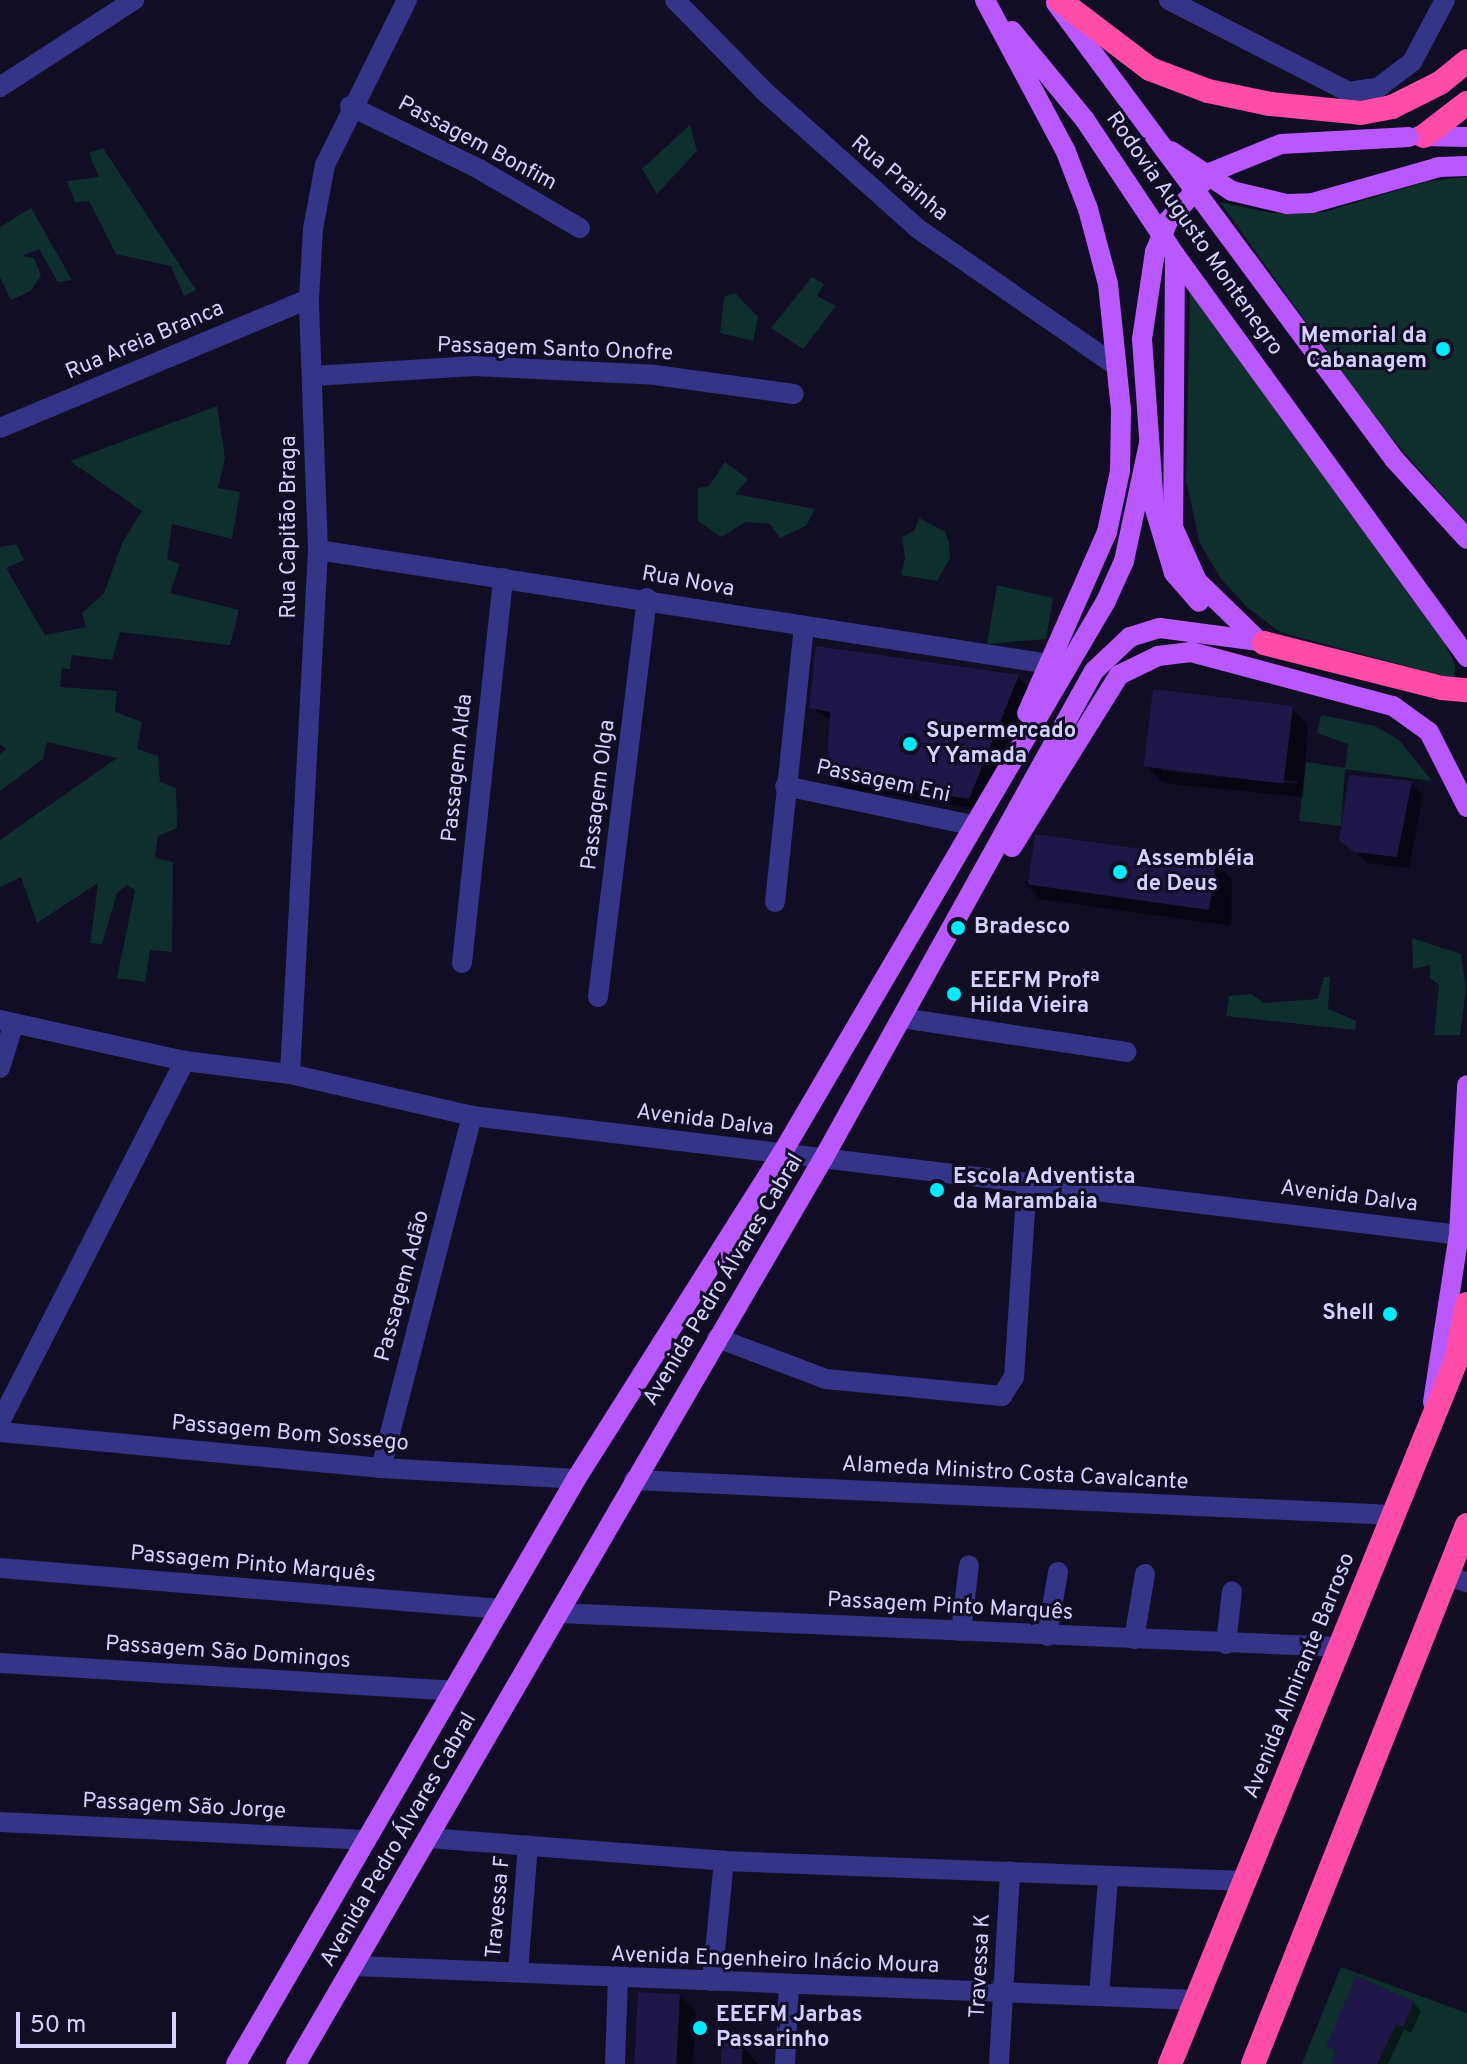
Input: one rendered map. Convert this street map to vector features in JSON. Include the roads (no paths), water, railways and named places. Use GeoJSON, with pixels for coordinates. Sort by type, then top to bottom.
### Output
{"type":"FeatureCollection","features":[{"type":"Feature","properties":{"kind":"highway"},"geometry":{"type":"LineString","coordinates":[[1056,0],[1150,69],[1208,91],[1270,104],[1361,113],[1392,107],[1440,83],[1467,61]]}},
{"type":"Feature","properties":{"kind":"highway"},"geometry":{"type":"LineString","coordinates":[[1416,136],[1467,103]]}},
{"type":"Feature","properties":{"kind":"highway"},"geometry":{"type":"LineString","coordinates":[[1262,642],[1442,688],[1467,690]]}},
{"type":"Feature","properties":{"kind":"highway","name":"Avenida Almirante Barroso"},"geometry":{"type":"LineString","coordinates":[[1170,2064],[1456,1361],[1467,1304]]}},
{"type":"Feature","properties":{"kind":"highway"},"geometry":{"type":"LineString","coordinates":[[1253,2064],[1457,1579],[1467,1525]]}},
{"type":"Feature","properties":{"kind":"main road"},"geometry":{"type":"LineString","coordinates":[[986,0],[1066,152],[1088,209],[1108,284],[1121,410],[1114,504],[1092,574],[996,782]]}},
{"type":"Feature","properties":{"kind":"main road","name":"Rodovia Augusto Montenegro"},"geometry":{"type":"LineString","coordinates":[[986,0],[1085,120],[1175,255],[1467,657]]}},
{"type":"Feature","properties":{"kind":"main road","name":"Rodovia Augusto Montenegro"},"geometry":{"type":"LineString","coordinates":[[1056,0],[1394,459],[1467,539]]}},
{"type":"Feature","properties":{"kind":"main road"},"geometry":{"type":"LineString","coordinates":[[1262,642],[1212,616],[1174,573],[1154,506],[1142,339],[1155,252],[1168,221],[1212,172],[1281,144],[1416,136],[1467,137]]}},
{"type":"Feature","properties":{"kind":"main road"},"geometry":{"type":"LineString","coordinates":[[1156,139],[1232,191],[1287,204],[1312,203],[1439,167],[1467,166]]}},
{"type":"Feature","properties":{"kind":"main road"},"geometry":{"type":"LineString","coordinates":[[1175,255],[1173,527],[1197,581],[1262,642]]}},
{"type":"Feature","properties":{"kind":"main road"},"geometry":{"type":"LineString","coordinates":[[996,782],[1106,601],[1124,561],[1149,443]]}},
{"type":"Feature","properties":{"kind":"main road","name":"Avenida Pedro Álvares Cabral"},"geometry":{"type":"LineString","coordinates":[[296,2064],[823,1159],[1086,684],[1109,655],[1130,637],[1160,628],[1262,642]]}},
{"type":"Feature","properties":{"kind":"main road"},"geometry":{"type":"LineString","coordinates":[[967,902],[999,870],[1106,690],[1119,675],[1158,656],[1191,652],[1393,706],[1429,732],[1467,807]]}},
{"type":"Feature","properties":{"kind":"main road","name":"Avenida Pedro Álvares Cabral"},"geometry":{"type":"LineString","coordinates":[[236,2064],[576,1479],[781,1155],[996,782]]}},
{"type":"Feature","properties":{"kind":"main road"},"geometry":{"type":"LineString","coordinates":[[1429,1426],[1459,1235],[1467,1085]]}},
{"type":"Feature","properties":{"kind":"street"},"geometry":{"type":"LineString","coordinates":[[0,87],[134,0]]}},
{"type":"Feature","properties":{"kind":"street","name":"Rua Capitão Braga"},"geometry":{"type":"LineString","coordinates":[[290,1074],[318,550],[309,299],[313,229],[325,165],[350,106],[407,0]]}},
{"type":"Feature","properties":{"kind":"street","name":"Rua Prainha"},"geometry":{"type":"LineString","coordinates":[[675,0],[764,91],[917,228],[1116,366]]}},
{"type":"Feature","properties":{"kind":"street"},"geometry":{"type":"LineString","coordinates":[[1169,0],[1349,92],[1379,87],[1412,62],[1445,0]]}},
{"type":"Feature","properties":{"kind":"street","name":"Passagem Bonfim"},"geometry":{"type":"LineString","coordinates":[[350,106],[479,169],[580,228]]}},
{"type":"Feature","properties":{"kind":"street","name":"Rua Areia Branca"},"geometry":{"type":"LineString","coordinates":[[0,428],[309,299]]}},
{"type":"Feature","properties":{"kind":"street","name":"Passagem Santo Onofre"},"geometry":{"type":"LineString","coordinates":[[314,376],[474,366],[655,375],[794,394]]}},
{"type":"Feature","properties":{"kind":"street","name":"Rua Nova"},"geometry":{"type":"LineString","coordinates":[[318,550],[647,598],[804,627],[1049,664]]}},
{"type":"Feature","properties":{"kind":"street","name":"Passagem Alda"},"geometry":{"type":"LineString","coordinates":[[462,963],[503,578]]}},
{"type":"Feature","properties":{"kind":"street","name":"Passagem Olga"},"geometry":{"type":"LineString","coordinates":[[598,997],[647,598]]}},
{"type":"Feature","properties":{"kind":"street","name":"Passagem Eni"},"geometry":{"type":"LineString","coordinates":[[775,902],[804,627]]}},
{"type":"Feature","properties":{"kind":"street","name":"Passagem Eni"},"geometry":{"type":"LineString","coordinates":[[785,786],[971,825]]}},
{"type":"Feature","properties":{"kind":"street"},"geometry":{"type":"LineString","coordinates":[[902,1018],[1126,1052]]}},
{"type":"Feature","properties":{"kind":"street"},"geometry":{"type":"LineString","coordinates":[[0,1068],[7,1022]]}},
{"type":"Feature","properties":{"kind":"street","name":"Avenida Dalva"},"geometry":{"type":"LineString","coordinates":[[7,1022],[185,1061],[290,1074],[472,1116],[1459,1235]]}},
{"type":"Feature","properties":{"kind":"street"},"geometry":{"type":"LineString","coordinates":[[0,1422],[185,1061]]}},
{"type":"Feature","properties":{"kind":"street","name":"Passagem Adão"},"geometry":{"type":"LineString","coordinates":[[381,1468],[472,1116]]}},
{"type":"Feature","properties":{"kind":"street"},"geometry":{"type":"LineString","coordinates":[[717,1338],[826,1379],[1002,1396],[1014,1377],[1027,1182]]}},
{"type":"Feature","properties":{"kind":"street","name":"Passagem Bom Sossego"},"geometry":{"type":"LineString","coordinates":[[0,1432],[381,1468],[576,1479]]}},
{"type":"Feature","properties":{"kind":"street","name":"Alameda Ministro Costa Cavalcante"},"geometry":{"type":"LineString","coordinates":[[634,1480],[1393,1515]]}},
{"type":"Feature","properties":{"kind":"street"},"geometry":{"type":"LineString","coordinates":[[961,1631],[969,1565]]}},
{"type":"Feature","properties":{"kind":"street","name":"Passagem Pinto Marquês"},"geometry":{"type":"LineString","coordinates":[[0,1568],[501,1609]]}},
{"type":"Feature","properties":{"kind":"street"},"geometry":{"type":"LineString","coordinates":[[1047,1636],[1058,1572]]}},
{"type":"Feature","properties":{"kind":"street"},"geometry":{"type":"LineString","coordinates":[[1134,1639],[1145,1574]]}},
{"type":"Feature","properties":{"kind":"street"},"geometry":{"type":"LineString","coordinates":[[1226,1644],[1232,1591]]}},
{"type":"Feature","properties":{"kind":"street","name":"Passagem Pinto Marquês"},"geometry":{"type":"LineString","coordinates":[[558,1613],[1339,1647]]}},
{"type":"Feature","properties":{"kind":"street","name":"Passagem São Domingos"},"geometry":{"type":"LineString","coordinates":[[0,1663],[453,1691]]}},
{"type":"Feature","properties":{"kind":"street","name":"Passagem São Jorge"},"geometry":{"type":"LineString","coordinates":[[0,1822],[366,1840]]}},
{"type":"Feature","properties":{"kind":"street"},"geometry":{"type":"LineString","coordinates":[[428,1838],[724,1861],[1245,1881]]}},
{"type":"Feature","properties":{"kind":"street","name":"Travessa F"},"geometry":{"type":"LineString","coordinates":[[518,1972],[528,1845]]}},
{"type":"Feature","properties":{"kind":"street"},"geometry":{"type":"LineString","coordinates":[[712,1981],[724,1861]]}},
{"type":"Feature","properties":{"kind":"street","name":"Travessa K"},"geometry":{"type":"LineString","coordinates":[[999,2064],[1010,1871]]}},
{"type":"Feature","properties":{"kind":"street"},"geometry":{"type":"LineString","coordinates":[[1099,1995],[1108,1877]]}},
{"type":"Feature","properties":{"kind":"street","name":"Avenida Engenheiro Inácio Moura"},"geometry":{"type":"LineString","coordinates":[[355,1966],[518,1972],[618,1980],[1195,2000]]}},
{"type":"Feature","properties":{"kind":"street"},"geometry":{"type":"LineString","coordinates":[[615,2064],[618,1980]]}},
{"type":"Feature","properties":{"kind":"street"},"geometry":{"type":"LineString","coordinates":[[785,2064],[789,1984]]}},
{"type":"Feature","properties":{"kind":"place","name":"Memorial da Cabanagem"},"geometry":{"type":"Point","coordinates":[1443,349]}},
{"type":"Feature","properties":{"kind":"place","name":"Supermercado Y Yamada"},"geometry":{"type":"Point","coordinates":[910,744]}},
{"type":"Feature","properties":{"kind":"place","name":"Assembléia de Deus"},"geometry":{"type":"Point","coordinates":[1120,872]}},
{"type":"Feature","properties":{"kind":"place","name":"Bradesco"},"geometry":{"type":"Point","coordinates":[958,928]}},
{"type":"Feature","properties":{"kind":"place","name":"EEEFM Profª Hilda Vieira"},"geometry":{"type":"Point","coordinates":[954,994]}},
{"type":"Feature","properties":{"kind":"place","name":"Escola Adventista da Marambaia"},"geometry":{"type":"Point","coordinates":[937,1190]}},
{"type":"Feature","properties":{"kind":"place","name":"Shell"},"geometry":{"type":"Point","coordinates":[1390,1314]}},
{"type":"Feature","properties":{"kind":"place","name":"EEEFM Jarbas Passarinho"},"geometry":{"type":"Point","coordinates":[700,2028]}}]}
